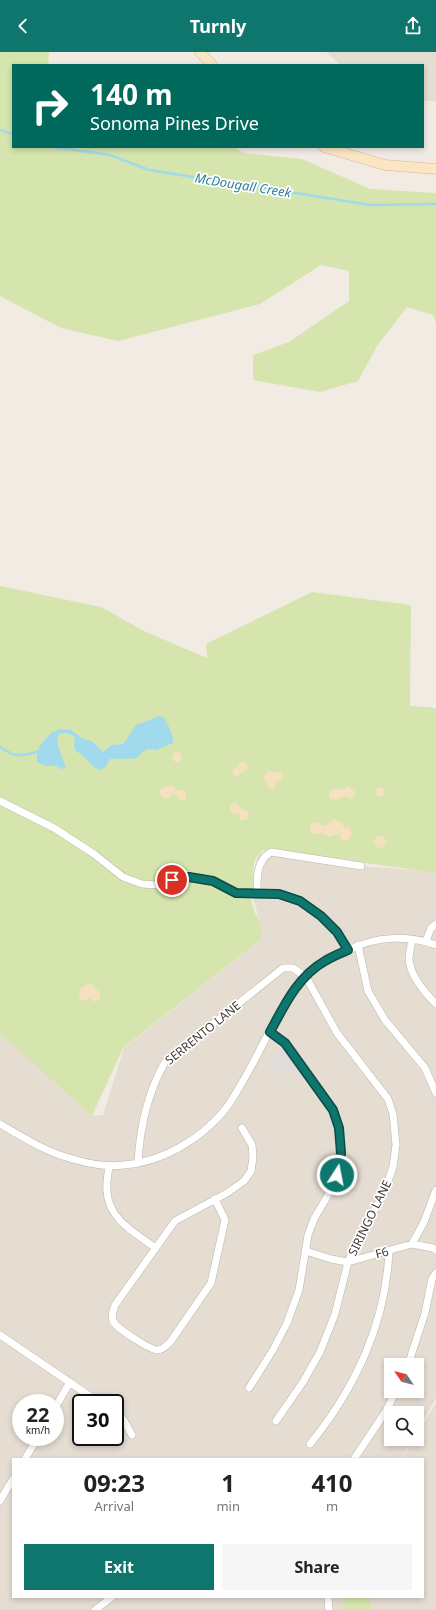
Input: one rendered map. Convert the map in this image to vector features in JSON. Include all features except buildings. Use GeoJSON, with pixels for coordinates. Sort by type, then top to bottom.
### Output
{"type":"FeatureCollection","features":[{"type":"Feature","properties":{"kind":"street"},"geometry":{"type":"LineString","coordinates":[[200,52],[211,64]]}},
{"type":"Feature","properties":{"kind":"street"},"geometry":{"type":"LineString","coordinates":[[327,148],[385,165],[436,169]]}},
{"type":"Feature","properties":{"kind":"street"},"geometry":{"type":"LineString","coordinates":[[0,801],[54,828],[94,854],[123,877],[142,884],[157,885],[189,877],[213,881],[236,893],[279,894],[300,901],[321,916],[337,932],[348,950]]}},
{"type":"Feature","properties":{"kind":"street"},"geometry":{"type":"LineString","coordinates":[[257,894],[257,876],[259,865],[265,856],[271,852],[361,866]]}},
{"type":"Feature","properties":{"kind":"street"},"geometry":{"type":"LineString","coordinates":[[426,941],[432,928],[436,924]]}},
{"type":"Feature","properties":{"kind":"street"},"geometry":{"type":"LineString","coordinates":[[0,1124],[52,1152],[73,1159],[109,1166],[126,1165],[158,1157],[189,1143],[199,1136],[224,1112],[243,1082],[289,997],[300,982],[324,961],[358,945],[377,940],[393,938],[426,941],[436,945]]}},
{"type":"Feature","properties":{"kind":"street"},"geometry":{"type":"LineString","coordinates":[[412,940],[409,959],[413,974],[426,994],[436,1004]]}},
{"type":"Feature","properties":{"kind":"street"},"geometry":{"type":"LineString","coordinates":[[358,945],[368,991],[385,1020],[425,1068],[436,1093]]}},
{"type":"Feature","properties":{"kind":"street","name":"SERRENTO LANE"},"geometry":{"type":"LineString","coordinates":[[138,1162],[139,1140],[149,1096],[157,1076],[165,1062],[284,968],[293,968],[306,977]]}},
{"type":"Feature","properties":{"kind":"street","name":"SIRINGO LANE"},"geometry":{"type":"LineString","coordinates":[[276,1421],[304,1382],[320,1352],[335,1314],[348,1262],[362,1232],[383,1195],[393,1167],[396,1145],[393,1114],[388,1099],[337,1033],[306,977]]}},
{"type":"Feature","properties":{"kind":"street"},"geometry":{"type":"LineString","coordinates":[[249,1388],[273,1350],[287,1323],[299,1290],[308,1235],[314,1219],[328,1195],[337,1175],[341,1153],[339,1128],[333,1110],[285,1043],[270,1032]]}},
{"type":"Feature","properties":{"kind":"street"},"geometry":{"type":"LineString","coordinates":[[215,1199],[225,1220],[211,1283],[171,1341],[164,1348],[158,1350],[151,1349],[116,1326],[112,1315],[115,1306],[175,1221],[244,1181],[250,1171],[253,1157],[252,1145],[242,1128]]}},
{"type":"Feature","properties":{"kind":"street"},"geometry":{"type":"LineString","coordinates":[[109,1166],[106,1191],[111,1209],[118,1220],[156,1248]]}},
{"type":"Feature","properties":{"kind":"street"},"geometry":{"type":"LineString","coordinates":[[412,1244],[424,1222],[436,1190]]}},
{"type":"Feature","properties":{"kind":"street","name":"F6"},"geometry":{"type":"LineString","coordinates":[[306,1250],[331,1259],[348,1262],[412,1244],[433,1248],[436,1250]]}},
{"type":"Feature","properties":{"kind":"street"},"geometry":{"type":"LineString","coordinates":[[310,1444],[330,1420],[352,1382],[370,1345],[382,1303],[388,1272],[389,1251]]}},
{"type":"Feature","properties":{"kind":"street"},"geometry":{"type":"LineString","coordinates":[[410,1358],[425,1313],[432,1279],[436,1273]]}},
{"type":"Feature","properties":{"kind":"street"},"geometry":{"type":"LineString","coordinates":[[0,1335],[87,1394]]}},
{"type":"Feature","properties":{"kind":"street"},"geometry":{"type":"LineString","coordinates":[[63,1394],[70,1382]]}},
{"type":"Feature","properties":{"kind":"street"},"geometry":{"type":"LineString","coordinates":[[355,1458],[386,1411],[392,1398]]}},
{"type":"Feature","properties":{"kind":"street"},"geometry":{"type":"LineString","coordinates":[[124,1421],[132,1435]]}},
{"type":"Feature","properties":{"kind":"street"},"geometry":{"type":"LineString","coordinates":[[26,1458],[33,1446]]}},
{"type":"Feature","properties":{"kind":"street"},"geometry":{"type":"LineString","coordinates":[[0,1501],[12,1481]]}},
{"type":"Feature","properties":{"kind":"street"},"geometry":{"type":"LineString","coordinates":[[95,1610],[111,1598]]}},
{"type":"Feature","properties":{"kind":"street"},"geometry":{"type":"LineString","coordinates":[[328,1598],[329,1610]]}},
{"type":"Feature","properties":{"kind":"shaded area"},"geometry":{"type":"Polygon","coordinates":[[[326,52],[436,52],[436,102],[424,100],[424,64],[340,64],[326,52]]]}},
{"type":"Feature","properties":{"kind":"shaded area"},"geometry":{"type":"Polygon","coordinates":[[[259,852],[361,866],[436,872],[436,1398],[424,1419],[424,1406],[384,1406],[384,1446],[409,1446],[402,1458],[12,1458],[12,1598],[424,1598],[424,1458],[403,1458],[410,1446],[424,1446],[424,1423],[436,1403],[436,1610],[0,1610],[0,1031],[92,1116],[103,1115],[124,1048],[259,941],[260,921],[250,888],[259,852]]]}},
{"type":"Feature","properties":{"kind":"shaded area"},"geometry":{"type":"Polygon","coordinates":[[[285,1043],[299,1062],[281,1075],[270,1062],[285,1043]]]}},
{"type":"Feature","properties":{"kind":"green space"},"geometry":{"type":"Polygon","coordinates":[[[0,52],[49,52],[48,64],[12,64],[12,148],[236,148],[244,153],[302,159],[370,189],[436,193],[436,323],[433,315],[407,307],[377,346],[358,381],[320,392],[253,380],[253,355],[289,342],[349,301],[349,271],[321,265],[260,304],[118,341],[61,328],[0,296],[0,52]]]}},
{"type":"Feature","properties":{"kind":"green space"},"geometry":{"type":"Polygon","coordinates":[[[0,586],[101,607],[146,632],[207,658],[206,644],[312,592],[411,605],[410,706],[430,707],[436,709],[436,873],[274,850],[261,852],[257,856],[254,863],[251,900],[255,913],[260,921],[260,940],[123,1048],[92,1116],[0,1033],[0,586]]]}},
{"type":"Feature","properties":{"kind":"green space"},"geometry":{"type":"Polygon","coordinates":[[[343,1598],[369,1598],[372,1610],[345,1610],[343,1598]]]}},
{"type":"Feature","properties":{"kind":"sand"},"geometry":{"type":"Polygon","coordinates":[[[175,752],[179,752],[181,753],[181,761],[175,762],[172,759],[172,755],[175,752]]]}},
{"type":"Feature","properties":{"kind":"sand"},"geometry":{"type":"Polygon","coordinates":[[[243,762],[246,763],[249,768],[235,777],[232,770],[243,762]]]}},
{"type":"Feature","properties":{"kind":"sand"},"geometry":{"type":"Polygon","coordinates":[[[269,771],[275,773],[280,771],[283,775],[283,778],[275,782],[276,786],[273,789],[268,787],[264,780],[264,776],[269,771]]]}},
{"type":"Feature","properties":{"kind":"sand"},"geometry":{"type":"Polygon","coordinates":[[[171,785],[186,793],[185,800],[180,800],[173,794],[168,799],[163,798],[159,792],[160,789],[171,785]]]}},
{"type":"Feature","properties":{"kind":"sand"},"geometry":{"type":"Polygon","coordinates":[[[349,786],[355,792],[352,799],[345,796],[336,800],[329,798],[329,792],[332,789],[342,790],[349,786]]]}},
{"type":"Feature","properties":{"kind":"sand"},"geometry":{"type":"Polygon","coordinates":[[[378,788],[382,788],[384,792],[382,796],[378,796],[376,794],[376,790],[378,788]]]}},
{"type":"Feature","properties":{"kind":"sand"},"geometry":{"type":"Polygon","coordinates":[[[235,802],[240,808],[248,812],[249,815],[246,820],[240,820],[239,813],[234,814],[230,810],[230,806],[235,802]]]}},
{"type":"Feature","properties":{"kind":"sand"},"geometry":{"type":"Polygon","coordinates":[[[334,819],[340,822],[345,828],[348,827],[351,830],[351,836],[348,840],[344,841],[341,839],[340,833],[330,837],[323,833],[313,834],[310,830],[310,826],[313,823],[318,822],[320,825],[325,826],[334,819]]]}},
{"type":"Feature","properties":{"kind":"sand"},"geometry":{"type":"Polygon","coordinates":[[[378,836],[382,836],[386,842],[382,848],[378,848],[374,844],[374,840],[378,836]]]}},
{"type":"Feature","properties":{"kind":"sand"},"geometry":{"type":"Polygon","coordinates":[[[88,984],[93,985],[96,990],[100,992],[100,998],[97,1001],[93,1001],[89,998],[82,1001],[79,998],[81,988],[88,984]]]}},
{"type":"Feature","properties":{"kind":"water"},"geometry":{"type":"Polygon","coordinates":[[[160,716],[164,718],[169,727],[173,737],[173,743],[156,750],[148,749],[142,752],[139,757],[132,759],[110,759],[106,767],[100,770],[93,766],[76,751],[74,745],[75,737],[66,733],[60,734],[57,742],[65,768],[61,769],[56,766],[46,766],[37,762],[37,753],[41,744],[51,733],[60,729],[71,730],[80,737],[93,742],[103,752],[111,745],[123,744],[136,725],[160,716]]]}},
{"type":"Feature","properties":{"kind":"waterway","name":"McDougall Creek"},"geometry":{"type":"LineString","coordinates":[[0,130],[12,134]]}},
{"type":"Feature","properties":{"kind":"waterway","name":"McDougall Creek"},"geometry":{"type":"LineString","coordinates":[[60,148],[110,155],[149,170],[371,205],[436,204]]}},
{"type":"Feature","properties":{"kind":"waterway"},"geometry":{"type":"LineString","coordinates":[[0,747],[10,753],[18,755],[37,752]]}},
{"type":"Feature","properties":{"kind":"route"},"geometry":{"type":"LineString","coordinates":[[172,880],[189,877],[213,881],[236,893],[279,894],[300,901],[321,916],[337,932],[348,950],[324,961],[300,982],[289,997],[270,1032],[285,1043],[333,1110],[339,1128],[341,1153],[337,1175]]}}]}
